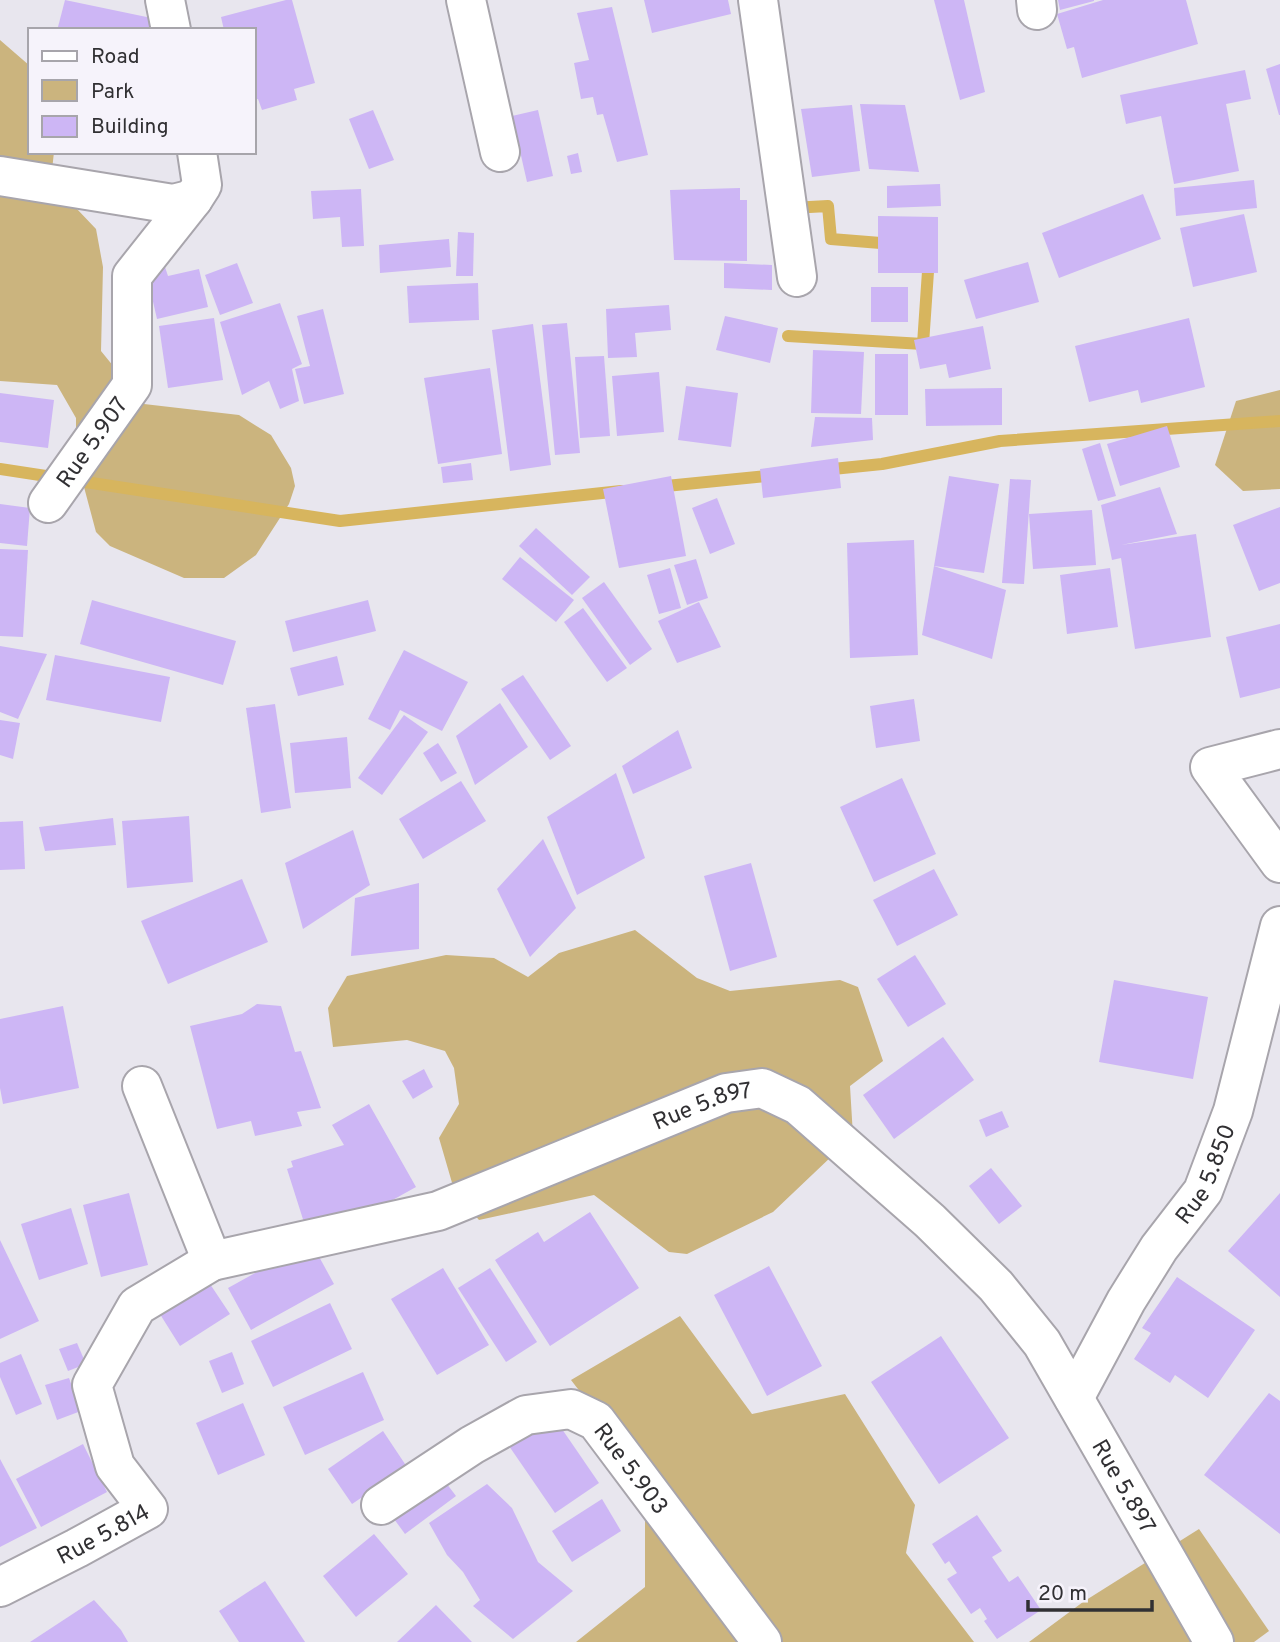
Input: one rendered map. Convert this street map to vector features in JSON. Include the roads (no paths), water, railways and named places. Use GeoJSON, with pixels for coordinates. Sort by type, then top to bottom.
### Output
{"type":"FeatureCollection","features":[{"type":"Feature","properties":{"kind":"street"},"geometry":{"type":"LineString","coordinates":[[165,0],[171,28]]}},
{"type":"Feature","properties":{"kind":"street"},"geometry":{"type":"LineString","coordinates":[[466,0],[500,152]]}},
{"type":"Feature","properties":{"kind":"street"},"geometry":{"type":"LineString","coordinates":[[758,0],[797,277]]}},
{"type":"Feature","properties":{"kind":"street","name":"Rue 5.907"},"geometry":{"type":"LineString","coordinates":[[48,503],[132,385],[132,276],[202,186],[197,154]]}},
{"type":"Feature","properties":{"kind":"street"},"geometry":{"type":"LineString","coordinates":[[0,176],[173,204],[193,200]]}},
{"type":"Feature","properties":{"kind":"street"},"geometry":{"type":"LineString","coordinates":[[1280,749],[1210,767],[1280,863]]}},
{"type":"Feature","properties":{"kind":"street","name":"Rue 5.850"},"geometry":{"type":"LineString","coordinates":[[1074,1398],[1126,1301],[1159,1248],[1203,1191],[1233,1111],[1280,926]]}},
{"type":"Feature","properties":{"kind":"street"},"geometry":{"type":"LineString","coordinates":[[142,1086],[212,1261]]}},
{"type":"Feature","properties":{"kind":"street","name":"Rue 5.897"},"geometry":{"type":"LineString","coordinates":[[212,1261],[438,1211],[726,1093],[762,1088],[799,1105],[930,1221],[987,1277],[1042,1343],[1214,1642]]}},
{"type":"Feature","properties":{"kind":"street","name":"Rue 5.814"},"geometry":{"type":"LineString","coordinates":[[0,1587],[148,1508],[115,1466],[92,1385],[137,1306],[212,1261]]}},
{"type":"Feature","properties":{"kind":"street","name":"Rue 5.903"},"geometry":{"type":"LineString","coordinates":[[382,1505],[472,1445],[526,1415],[571,1409],[596,1421],[762,1642]]}},
{"type":"Feature","properties":{"kind":"waterway"},"geometry":{"type":"LineString","coordinates":[[791,208],[828,206],[831,239],[893,244]]}},
{"type":"Feature","properties":{"kind":"waterway"},"geometry":{"type":"LineString","coordinates":[[788,336],[923,344],[929,257]]}},
{"type":"Feature","properties":{"kind":"waterway"},"geometry":{"type":"LineString","coordinates":[[823,470],[882,464],[1000,441],[1280,421]]}},
{"type":"Feature","properties":{"kind":"waterway"},"geometry":{"type":"LineString","coordinates":[[0,469],[340,521],[621,491]]}},
{"type":"Feature","properties":{"kind":"waterway"},"geometry":{"type":"LineString","coordinates":[[656,487],[777,475]]}}]}
